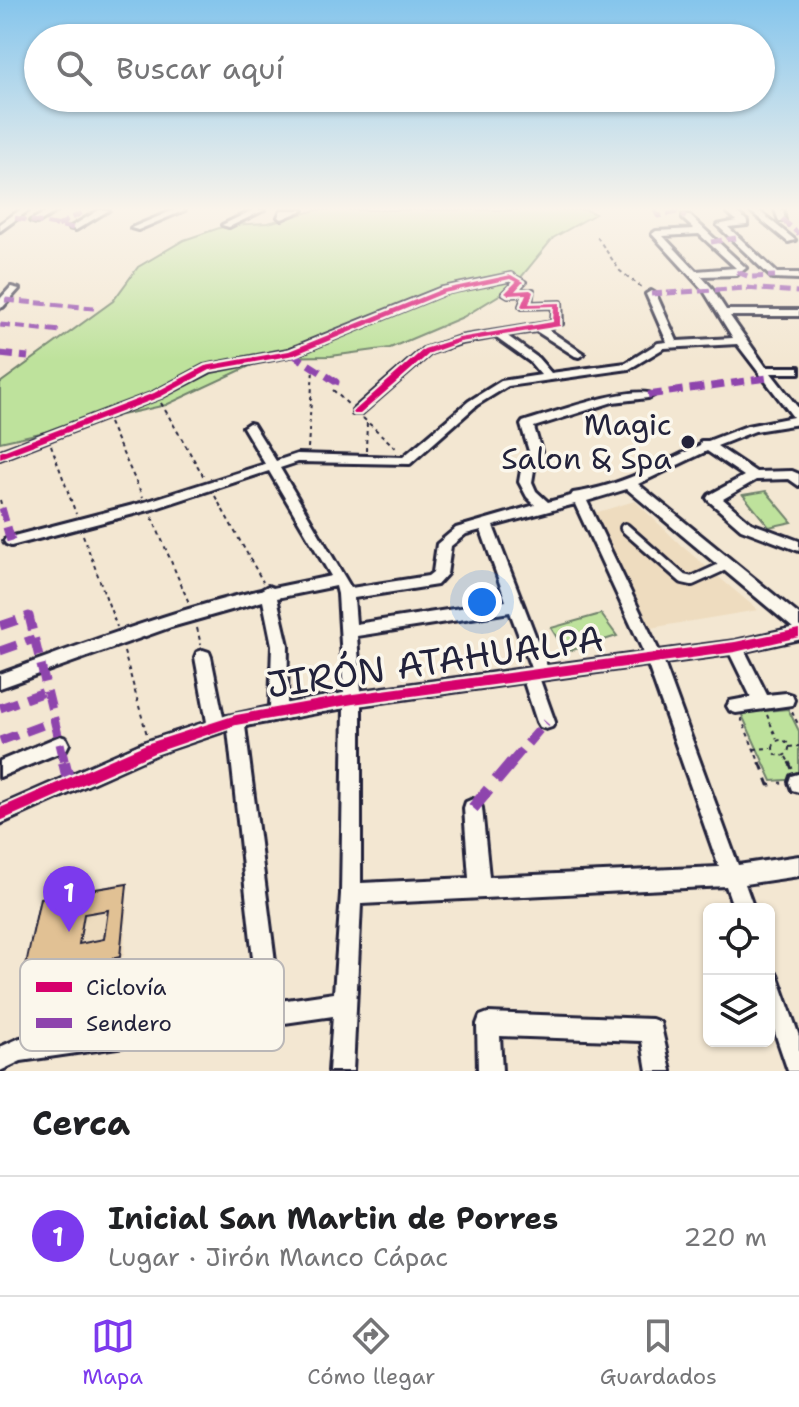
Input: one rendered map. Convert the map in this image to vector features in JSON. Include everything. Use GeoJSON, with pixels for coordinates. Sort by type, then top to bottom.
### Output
{"type":"FeatureCollection","features":[{"type":"Feature","properties":{"kind":"street"},"geometry":{"type":"LineString","coordinates":[[0,681],[120,636],[268,592],[438,578],[444,544],[461,531],[628,483],[705,444],[751,426],[799,418],[740,341],[725,313],[680,260]]}},
{"type":"Feature","properties":{"kind":"street"},"geometry":{"type":"LineString","coordinates":[[693,274],[741,271],[729,260]]}},
{"type":"Feature","properties":{"kind":"street"},"geometry":{"type":"LineString","coordinates":[[758,260],[775,276],[799,276]]}},
{"type":"Feature","properties":{"kind":"street"},"geometry":{"type":"LineString","coordinates":[[0,455],[157,395],[208,368],[291,353],[442,291],[511,277],[520,282],[508,293],[530,291],[525,306],[557,303],[559,323],[496,333],[427,351],[357,412]]}},
{"type":"Feature","properties":{"kind":"street"},"geometry":{"type":"LineString","coordinates":[[0,305],[14,289]]}},
{"type":"Feature","properties":{"kind":"street"},"geometry":{"type":"LineString","coordinates":[[651,294],[673,344]]}},
{"type":"Feature","properties":{"kind":"street"},"geometry":{"type":"LineString","coordinates":[[725,313],[794,312],[799,323]]}},
{"type":"Feature","properties":{"kind":"street"},"geometry":{"type":"LineString","coordinates":[[537,327],[579,354]]}},
{"type":"Feature","properties":{"kind":"street"},"geometry":{"type":"LineString","coordinates":[[496,333],[534,360],[546,374]]}},
{"type":"Feature","properties":{"kind":"street"},"geometry":{"type":"LineString","coordinates":[[11,541],[148,506],[307,457],[408,460],[493,387],[546,374],[602,372],[629,366],[651,349],[673,344],[740,341]]}},
{"type":"Feature","properties":{"kind":"street"},"geometry":{"type":"LineString","coordinates":[[761,370],[799,370]]}},
{"type":"Feature","properties":{"kind":"street"},"geometry":{"type":"LineString","coordinates":[[546,508],[524,485],[523,477],[535,451],[527,425],[612,399],[648,395]]}},
{"type":"Feature","properties":{"kind":"street"},"geometry":{"type":"LineString","coordinates":[[249,427],[275,465],[344,587],[353,699],[351,894],[341,1071]]}},
{"type":"Feature","properties":{"kind":"street"},"geometry":{"type":"LineString","coordinates":[[705,444],[753,476]]}},
{"type":"Feature","properties":{"kind":"street"},"geometry":{"type":"LineString","coordinates":[[799,482],[792,475],[753,476],[714,498],[746,526],[799,546]]}},
{"type":"Feature","properties":{"kind":"street"},"geometry":{"type":"LineString","coordinates":[[628,483],[799,624]]}},
{"type":"Feature","properties":{"kind":"street"},"geometry":{"type":"LineString","coordinates":[[578,496],[654,658],[742,903]]}},
{"type":"Feature","properties":{"kind":"street"},"geometry":{"type":"LineString","coordinates":[[485,523],[516,605],[546,722]]}},
{"type":"Feature","properties":{"kind":"street"},"geometry":{"type":"LineString","coordinates":[[268,592],[280,645],[278,711]]}},
{"type":"Feature","properties":{"kind":"street"},"geometry":{"type":"LineString","coordinates":[[348,631],[516,605]]}},
{"type":"Feature","properties":{"kind":"street","name":"JIRÓN ATAHUALPA"},"geometry":{"type":"LineString","coordinates":[[0,815],[151,748],[226,722],[353,699],[735,647],[799,633]]}},
{"type":"Feature","properties":{"kind":"street"},"geometry":{"type":"LineString","coordinates":[[735,647],[762,703]]}},
{"type":"Feature","properties":{"kind":"street"},"geometry":{"type":"LineString","coordinates":[[203,657],[226,722],[262,959]]}},
{"type":"Feature","properties":{"kind":"street"},"geometry":{"type":"LineString","coordinates":[[736,706],[786,700]]}},
{"type":"Feature","properties":{"kind":"street"},"geometry":{"type":"LineString","coordinates":[[0,769],[60,744]]}},
{"type":"Feature","properties":{"kind":"street"},"geometry":{"type":"LineString","coordinates":[[473,808],[480,888]]}},
{"type":"Feature","properties":{"kind":"street"},"geometry":{"type":"LineString","coordinates":[[351,894],[733,876],[799,866]]}},
{"type":"Feature","properties":{"kind":"street"},"geometry":{"type":"LineString","coordinates":[[775,1000],[799,1070]]}},
{"type":"Feature","properties":{"kind":"street"},"geometry":{"type":"LineString","coordinates":[[284,1011],[344,1003]]}},
{"type":"Feature","properties":{"kind":"street"},"geometry":{"type":"LineString","coordinates":[[490,1071],[488,1024],[652,1030],[659,1071]]}},
{"type":"Feature","properties":{"kind":"street"},"geometry":{"type":"LineString","coordinates":[[0,1059],[20,1050]]}},
{"type":"Feature","properties":{"kind":"lane"},"geometry":{"type":"LineString","coordinates":[[625,528],[683,579],[692,581],[727,565]]}},
{"type":"Feature","properties":{"kind":"path"},"geometry":{"type":"LineString","coordinates":[[613,260],[620,271],[651,294]]}},
{"type":"Feature","properties":{"kind":"path"},"geometry":{"type":"LineString","coordinates":[[307,457],[313,369]]}},
{"type":"Feature","properties":{"kind":"path"},"geometry":{"type":"LineString","coordinates":[[333,390],[408,460]]}},
{"type":"Feature","properties":{"kind":"path"},"geometry":{"type":"LineString","coordinates":[[106,414],[193,612],[203,657]]}},
{"type":"Feature","properties":{"kind":"path"},"geometry":{"type":"LineString","coordinates":[[366,460],[367,421]]}},
{"type":"Feature","properties":{"kind":"path"},"geometry":{"type":"LineString","coordinates":[[48,436],[120,636],[151,748]]}},
{"type":"Feature","properties":{"kind":"path"},"geometry":{"type":"LineString","coordinates":[[0,500],[2,508]]}},
{"type":"Feature","properties":{"kind":"path"},"geometry":{"type":"LineString","coordinates":[[786,700],[799,726]]}},
{"type":"Feature","properties":{"kind":"path"},"geometry":{"type":"LineString","coordinates":[[762,703],[778,741],[789,747],[799,746]]}},
{"type":"Feature","properties":{"kind":"path"},"geometry":{"type":"LineString","coordinates":[[736,706],[769,785],[798,783]]}},
{"type":"Feature","properties":{"kind":"path"},"geometry":{"type":"LineString","coordinates":[[772,748],[778,741]]}},
{"type":"Feature","properties":{"kind":"path"},"geometry":{"type":"LineString","coordinates":[[754,749],[772,748],[784,756],[790,753],[789,747]]}},
{"type":"Feature","properties":{"kind":"shaded area"},"geometry":{"type":"Polygon","coordinates":[[[635,501],[683,547],[758,610],[650,628],[591,514],[635,501]]]}},
{"type":"Feature","properties":{"kind":"shaded area"},"geometry":{"type":"Polygon","coordinates":[[[128,882],[124,955],[121,959],[27,959],[39,898],[128,882]]]}},
{"type":"Feature","properties":{"kind":"green space"},"geometry":{"type":"Polygon","coordinates":[[[150,260],[535,260],[514,286],[463,317],[390,348],[331,356],[269,357],[166,405],[0,442],[0,383],[113,301],[138,267],[150,260]]]}},
{"type":"Feature","properties":{"kind":"green space"},"geometry":{"type":"Polygon","coordinates":[[[766,491],[792,522],[769,527],[743,495],[766,491]]]}},
{"type":"Feature","properties":{"kind":"green space"},"geometry":{"type":"Polygon","coordinates":[[[601,614],[617,636],[566,652],[551,628],[601,614]]]}},
{"type":"Feature","properties":{"kind":"green space"},"geometry":{"type":"Polygon","coordinates":[[[788,709],[799,731],[799,779],[772,781],[741,713],[788,709]]]}},
{"type":"Feature","properties":{"kind":"building"},"geometry":{"type":"Polygon","coordinates":[[[127,884],[120,957],[27,959],[40,898],[127,884]],[[108,910],[84,914],[79,944],[104,939],[108,910]]]}},
{"type":"Feature","properties":{"kind":"marked path"},"geometry":{"type":"LineString","coordinates":[[737,272],[750,277],[775,276]]}},
{"type":"Feature","properties":{"kind":"marked path"},"geometry":{"type":"LineString","coordinates":[[651,294],[746,288],[799,292]]}},
{"type":"Feature","properties":{"kind":"marked path"},"geometry":{"type":"LineString","coordinates":[[5,300],[94,308]]}},
{"type":"Feature","properties":{"kind":"marked path"},"geometry":{"type":"LineString","coordinates":[[0,325],[62,331]]}},
{"type":"Feature","properties":{"kind":"marked path"},"geometry":{"type":"LineString","coordinates":[[291,353],[336,382],[333,390]]}},
{"type":"Feature","properties":{"kind":"marked path"},"geometry":{"type":"LineString","coordinates":[[0,354],[28,357]]}},
{"type":"Feature","properties":{"kind":"marked path"},"geometry":{"type":"LineString","coordinates":[[648,395],[767,378]]}},
{"type":"Feature","properties":{"kind":"marked path"},"geometry":{"type":"LineString","coordinates":[[2,508],[11,541]]}},
{"type":"Feature","properties":{"kind":"marked path"},"geometry":{"type":"LineString","coordinates":[[0,626],[29,616],[69,783]]}},
{"type":"Feature","properties":{"kind":"marked path"},"geometry":{"type":"LineString","coordinates":[[0,651],[34,639]]}},
{"type":"Feature","properties":{"kind":"marked path"},"geometry":{"type":"LineString","coordinates":[[0,708],[47,691]]}},
{"type":"Feature","properties":{"kind":"marked path"},"geometry":{"type":"LineString","coordinates":[[0,741],[54,721]]}},
{"type":"Feature","properties":{"kind":"marked path"},"geometry":{"type":"LineString","coordinates":[[473,808],[546,722]]}},
{"type":"Feature","properties":{"kind":"cycle path"},"geometry":{"type":"LineString","coordinates":[[0,455],[157,395],[208,368],[291,353],[442,291],[511,277],[520,282],[508,293],[530,292],[525,306],[558,304],[557,324],[459,340],[427,351],[357,412]]}},
{"type":"Feature","properties":{"kind":"cycle path"},"geometry":{"type":"LineString","coordinates":[[0,815],[151,748],[236,720],[353,699],[735,647],[799,633]]}},
{"type":"Feature","properties":{"kind":"place","name":"Magic Salon & Spa"},"geometry":{"type":"Point","coordinates":[688,442]}},
{"type":"Feature","properties":{"kind":"place","name":"Inicial San Martin de Porres"},"geometry":{"type":"Point","coordinates":[69,932]}}]}
